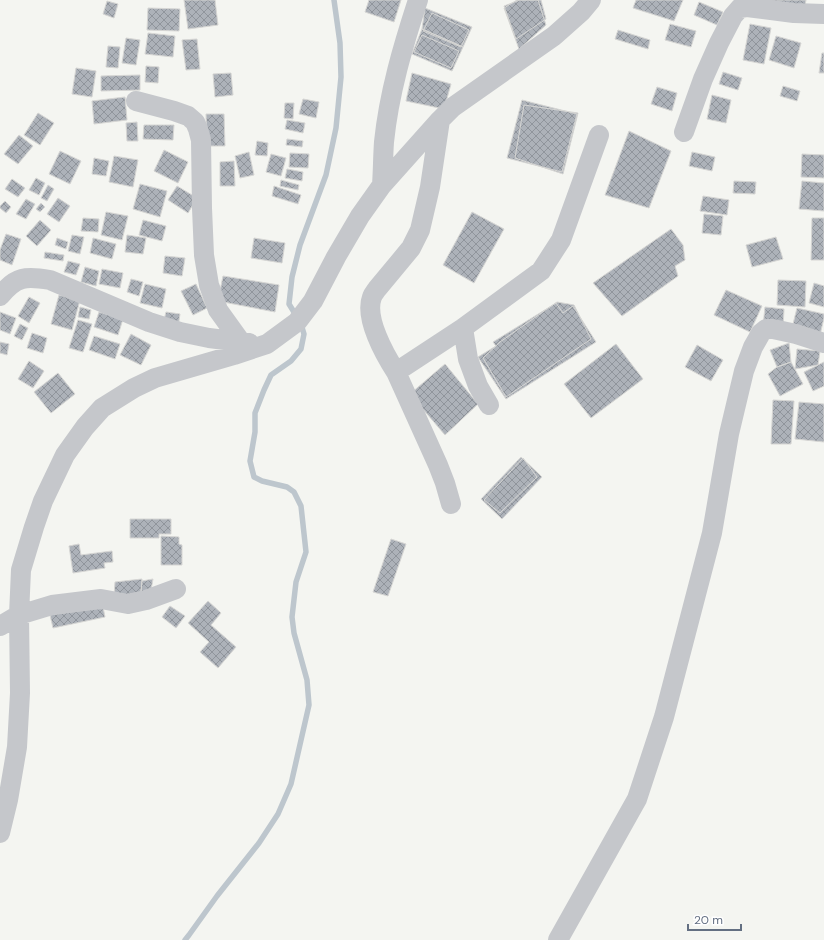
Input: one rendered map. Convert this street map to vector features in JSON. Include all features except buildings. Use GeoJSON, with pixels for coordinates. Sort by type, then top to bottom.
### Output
{"type":"FeatureCollection","features":[{"type":"Feature","properties":{"kind":"street"},"geometry":{"type":"LineString","coordinates":[[382,185],[384,141],[390,104],[401,54],[418,0]]}},
{"type":"Feature","properties":{"kind":"street"},"geometry":{"type":"LineString","coordinates":[[0,833],[8,800],[17,746],[20,693],[19,615],[21,570],[43,501],[65,454],[85,426],[102,408],[134,388],[155,378],[267,344],[297,322],[313,301],[336,256],[360,216],[382,185],[440,120],[453,107],[554,36],[581,12],[591,0]]}},
{"type":"Feature","properties":{"kind":"street"},"geometry":{"type":"LineString","coordinates":[[684,132],[703,79],[719,43],[733,16],[740,8],[747,7],[794,13],[824,14]]}},
{"type":"Feature","properties":{"kind":"street"},"geometry":{"type":"LineString","coordinates":[[136,100],[174,110],[188,116],[195,122],[201,140],[204,255],[209,285],[218,310],[241,342]]}},
{"type":"Feature","properties":{"kind":"street"},"geometry":{"type":"LineString","coordinates":[[440,120],[430,187],[420,230],[411,248],[377,289],[372,296],[371,302],[373,322],[378,341],[384,354],[396,372],[438,465],[445,483],[450,504]]}},
{"type":"Feature","properties":{"kind":"street"},"geometry":{"type":"LineString","coordinates":[[396,372],[463,328],[541,271],[561,240],[599,135]]}},
{"type":"Feature","properties":{"kind":"street"},"geometry":{"type":"LineString","coordinates":[[0,296],[7,287],[20,280],[34,277],[50,280],[155,324],[180,332],[209,338],[267,344]]}},
{"type":"Feature","properties":{"kind":"street"},"geometry":{"type":"LineString","coordinates":[[463,328],[468,359],[478,386],[489,405]]}},
{"type":"Feature","properties":{"kind":"street"},"geometry":{"type":"LineString","coordinates":[[558,940],[637,799],[664,717],[712,532],[729,434],[744,371],[753,347],[761,333],[766,329],[796,334],[824,344]]}},
{"type":"Feature","properties":{"kind":"street"},"geometry":{"type":"LineString","coordinates":[[0,626],[19,615],[52,605],[101,599],[128,604],[146,600],[176,589]]}},
{"type":"Feature","properties":{"kind":"waterway"},"geometry":{"type":"LineString","coordinates":[[297,317],[289,304],[292,277],[300,245],[326,175],[336,128],[341,77],[340,43],[334,0]]}},
{"type":"Feature","properties":{"kind":"waterway"},"geometry":{"type":"LineString","coordinates":[[185,940],[217,896],[259,843],[278,814],[291,784],[309,705],[307,680],[294,633],[292,617],[296,582],[306,552],[301,506],[294,492],[287,487],[262,481],[254,477],[250,461],[255,432],[255,413],[271,375],[291,361],[301,349],[304,334],[301,324]]}}]}
